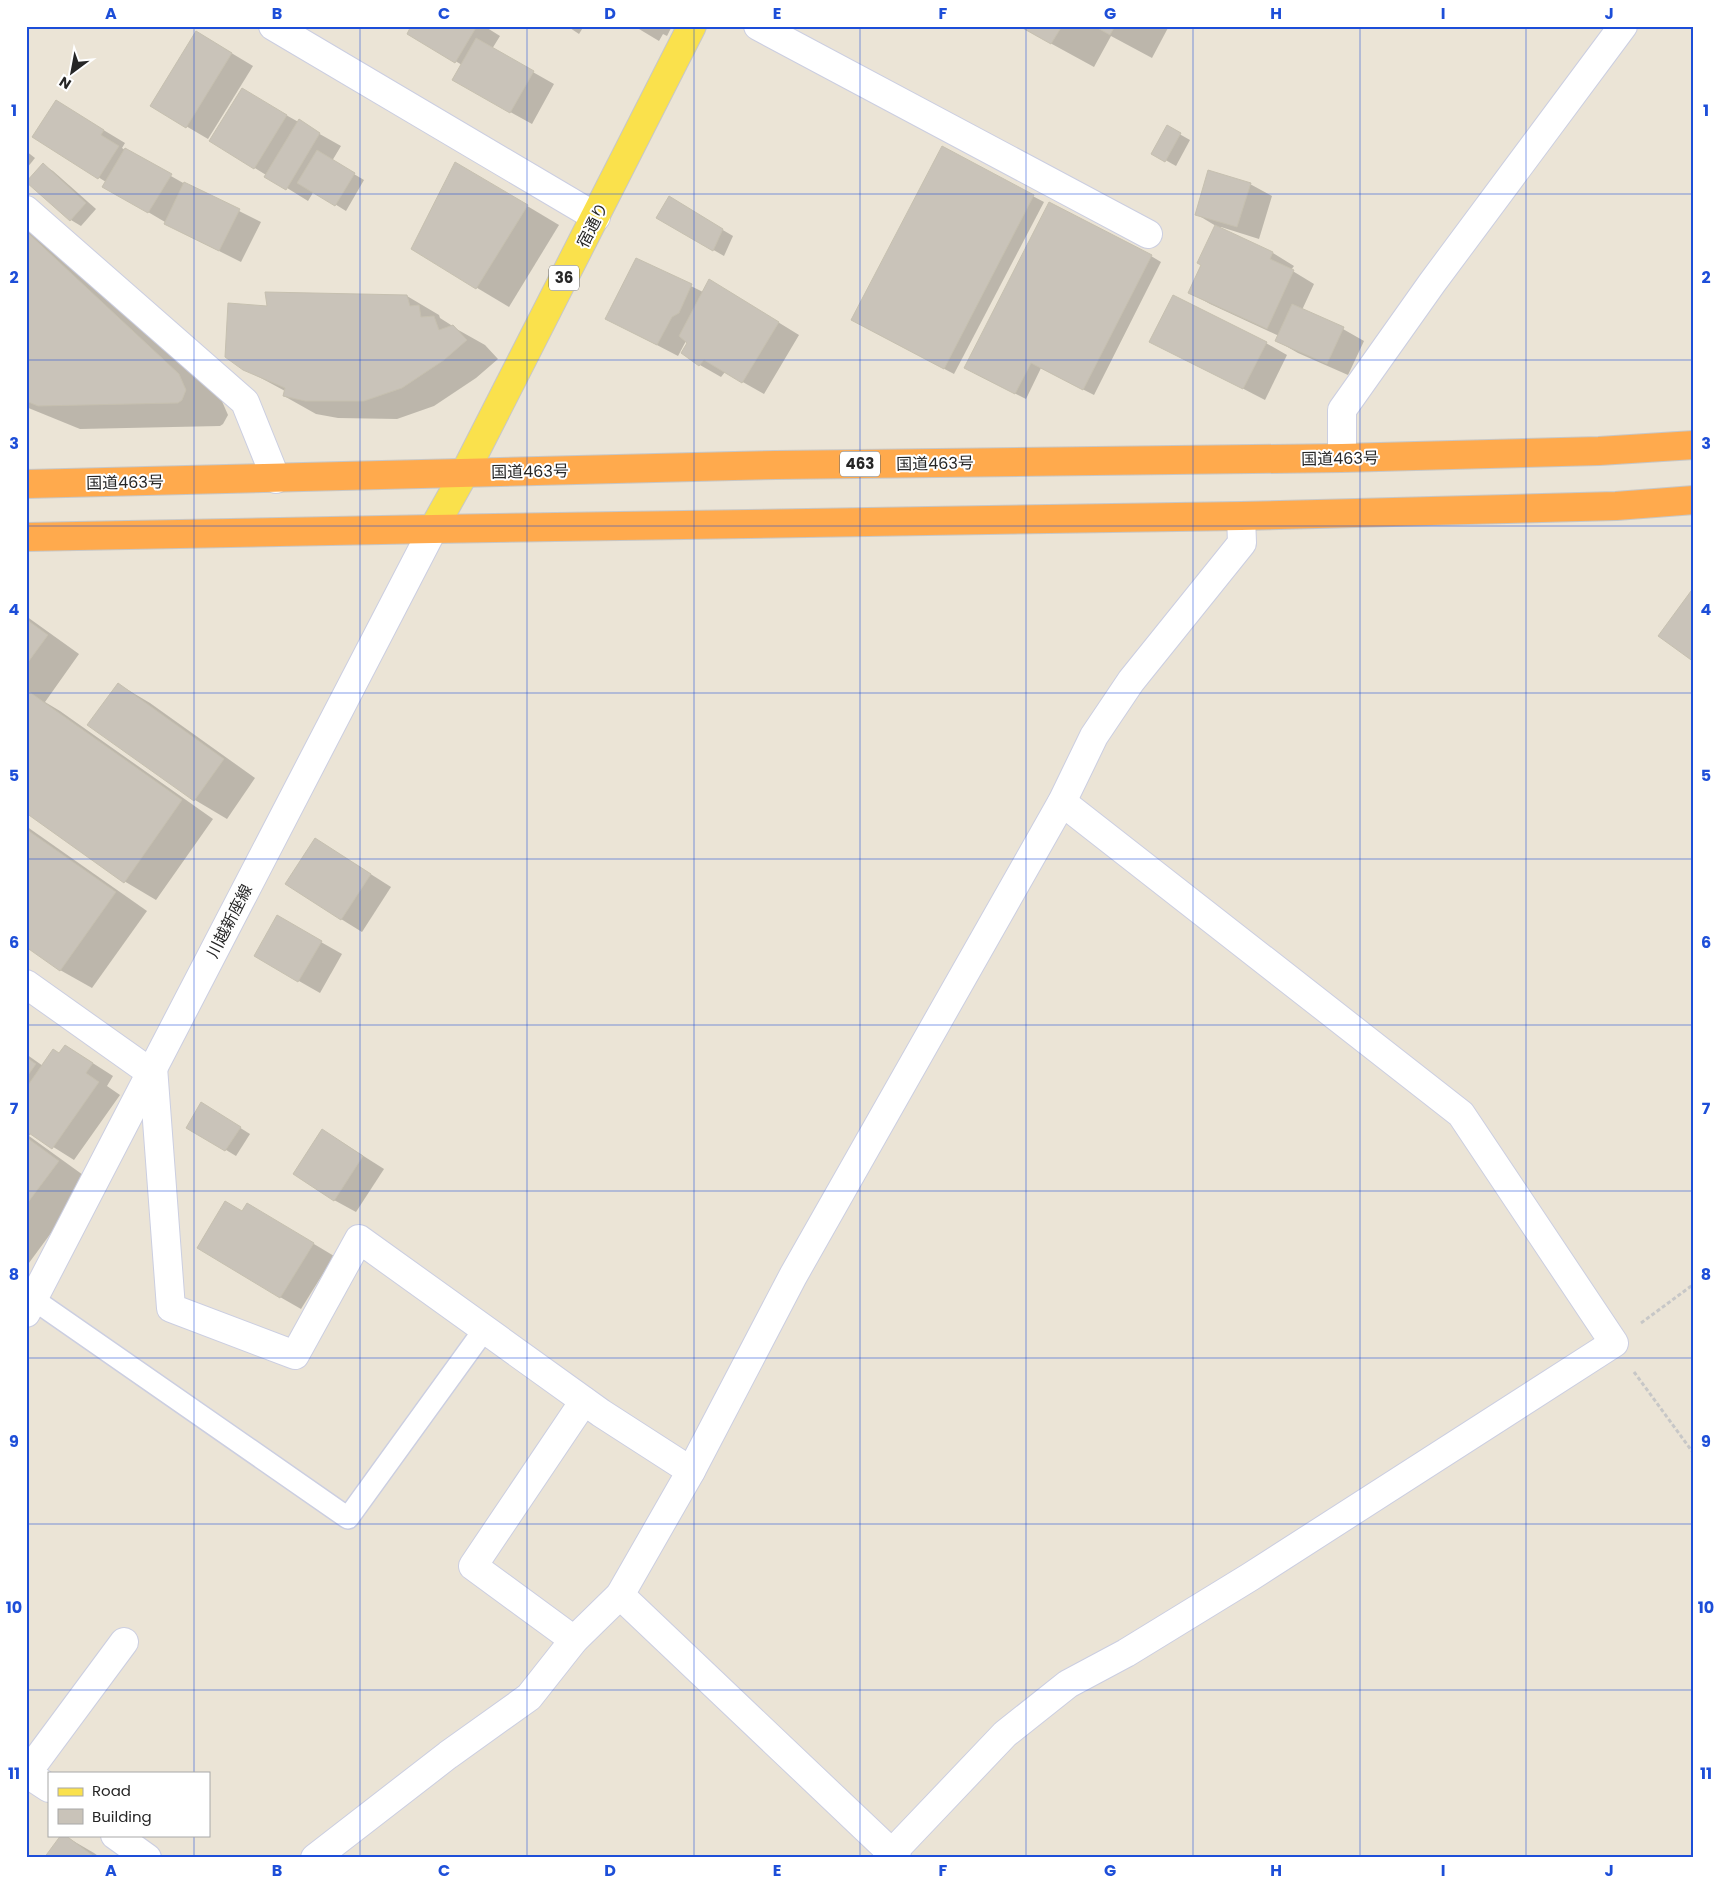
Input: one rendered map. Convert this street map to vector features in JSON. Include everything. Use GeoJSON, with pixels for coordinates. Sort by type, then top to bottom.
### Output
{"type":"FeatureCollection","features":[{"type":"Feature","properties":{"kind":"highway","name":"国道463号"},"geometry":{"type":"LineString","coordinates":[[26,484],[776,465],[1342,458],[1599,451],[1694,445]]}},
{"type":"Feature","properties":{"kind":"highway"},"geometry":{"type":"LineString","coordinates":[[26,537],[1241,516],[1616,506],[1694,500]]}},
{"type":"Feature","properties":{"kind":"main road","name":"宿通り"},"geometry":{"type":"LineString","coordinates":[[433,529],[465,472],[692,26]]}},
{"type":"Feature","properties":{"kind":"street"},"geometry":{"type":"LineString","coordinates":[[273,26],[596,217]]}},
{"type":"Feature","properties":{"kind":"street"},"geometry":{"type":"LineString","coordinates":[[758,26],[1148,234]]}},
{"type":"Feature","properties":{"kind":"street"},"geometry":{"type":"LineString","coordinates":[[1342,458],[1342,410],[1432,283],[1624,26]]}},
{"type":"Feature","properties":{"kind":"street"},"geometry":{"type":"LineString","coordinates":[[26,210],[246,402],[276,479]]}},
{"type":"Feature","properties":{"kind":"street"},"geometry":{"type":"LineString","coordinates":[[315,1858],[448,1755],[529,1697],[574,1640],[620,1595],[691,1471],[793,1276],[1062,802],[1094,736],[1131,681],[1242,544],[1241,516]]}},
{"type":"Feature","properties":{"kind":"street","name":"川越新座線"},"geometry":{"type":"LineString","coordinates":[[30,1306],[433,529]]}},
{"type":"Feature","properties":{"kind":"street"},"geometry":{"type":"LineString","coordinates":[[620,1595],[892,1856],[1005,1734],[1068,1684],[1126,1653],[1250,1578],[1614,1343],[1461,1114],[1062,802]]}},
{"type":"Feature","properties":{"kind":"street"},"geometry":{"type":"LineString","coordinates":[[26,984],[152,1070],[171,1308],[295,1355],[359,1239],[584,1401],[691,1471]]}},
{"type":"Feature","properties":{"kind":"street"},"geometry":{"type":"LineString","coordinates":[[574,1640],[473,1566],[584,1401]]}},
{"type":"Feature","properties":{"kind":"street"},"geometry":{"type":"LineString","coordinates":[[48,1787],[27,1773],[124,1642]]}},
{"type":"Feature","properties":{"kind":"street"},"geometry":{"type":"LineString","coordinates":[[116,1836],[147,1858]]}},
{"type":"Feature","properties":{"kind":"lane"},"geometry":{"type":"LineString","coordinates":[[30,1306],[348,1518],[484,1330]]}},
{"type":"Feature","properties":{"kind":"path"},"geometry":{"type":"LineString","coordinates":[[1694,1284],[1614,1343],[1694,1454]]}},
{"type":"Feature","properties":{"kind":"building"},"geometry":{"type":"Polygon","coordinates":[[[411,26],[477,26],[455,63],[407,34],[411,26]]]}},
{"type":"Feature","properties":{"kind":"building"},"geometry":{"type":"Polygon","coordinates":[[[1019,26],[1062,26],[1051,44],[1019,26]]]}},
{"type":"Feature","properties":{"kind":"building"},"geometry":{"type":"Polygon","coordinates":[[[1094,26],[1115,26],[1110,35],[1094,26]]]}},
{"type":"Feature","properties":{"kind":"building"},"geometry":{"type":"Polygon","coordinates":[[[196,31],[232,53],[186,128],[150,106],[196,31]]]}},
{"type":"Feature","properties":{"kind":"building"},"geometry":{"type":"Polygon","coordinates":[[[476,38],[534,71],[510,113],[452,80],[476,38]]]}},
{"type":"Feature","properties":{"kind":"building"},"geometry":{"type":"Polygon","coordinates":[[[242,88],[287,115],[254,169],[209,141],[242,88]]]}},
{"type":"Feature","properties":{"kind":"building"},"geometry":{"type":"Polygon","coordinates":[[[56,100],[104,130],[101,135],[119,146],[98,179],[32,137],[56,100]]]}},
{"type":"Feature","properties":{"kind":"building"},"geometry":{"type":"Polygon","coordinates":[[[299,119],[320,133],[286,190],[264,177],[299,119]]]}},
{"type":"Feature","properties":{"kind":"building"},"geometry":{"type":"Polygon","coordinates":[[[1167,125],[1181,133],[1165,162],[1151,154],[1167,125]]]}},
{"type":"Feature","properties":{"kind":"building"},"geometry":{"type":"Polygon","coordinates":[[[942,146],[1034,195],[944,369],[851,320],[942,146]]]}},
{"type":"Feature","properties":{"kind":"building"},"geometry":{"type":"Polygon","coordinates":[[[125,148],[172,174],[148,213],[102,187],[125,148]]]}},
{"type":"Feature","properties":{"kind":"building"},"geometry":{"type":"Polygon","coordinates":[[[317,150],[355,173],[335,206],[297,183],[317,150]]]}},
{"type":"Feature","properties":{"kind":"building"},"geometry":{"type":"Polygon","coordinates":[[[455,162],[528,205],[476,289],[411,249],[455,162]]]}},
{"type":"Feature","properties":{"kind":"building"},"geometry":{"type":"Polygon","coordinates":[[[43,163],[86,203],[70,221],[26,182],[43,163]]]}},
{"type":"Feature","properties":{"kind":"building"},"geometry":{"type":"Polygon","coordinates":[[[1208,170],[1251,183],[1237,227],[1195,215],[1208,170]]]}},
{"type":"Feature","properties":{"kind":"building"},"geometry":{"type":"Polygon","coordinates":[[[184,182],[240,209],[219,251],[164,224],[184,182]]]}},
{"type":"Feature","properties":{"kind":"building"},"geometry":{"type":"Polygon","coordinates":[[[669,196],[723,229],[713,251],[656,218],[669,196]]]}},
{"type":"Feature","properties":{"kind":"building"},"geometry":{"type":"Polygon","coordinates":[[[1049,202],[1152,255],[1083,390],[1031,363],[1015,394],[964,368],[1049,202]]]}},
{"type":"Feature","properties":{"kind":"building"},"geometry":{"type":"Polygon","coordinates":[[[1215,225],[1273,252],[1270,259],[1294,270],[1267,329],[1188,293],[1201,265],[1197,263],[1215,225]]]}},
{"type":"Feature","properties":{"kind":"building"},"geometry":{"type":"Polygon","coordinates":[[[26,231],[179,374],[186,390],[182,400],[178,403],[38,406],[26,401],[26,231]]]}},
{"type":"Feature","properties":{"kind":"building"},"geometry":{"type":"Polygon","coordinates":[[[636,258],[692,284],[679,313],[672,317],[657,345],[605,319],[636,258]]]}},
{"type":"Feature","properties":{"kind":"building"},"geometry":{"type":"Polygon","coordinates":[[[709,279],[779,322],[742,383],[704,360],[699,366],[681,353],[687,343],[679,336],[709,279]]]}},
{"type":"Feature","properties":{"kind":"building"},"geometry":{"type":"Polygon","coordinates":[[[265,292],[407,295],[410,306],[419,305],[421,317],[434,316],[439,330],[453,325],[467,340],[444,360],[402,388],[364,401],[305,401],[283,396],[285,388],[243,370],[225,357],[228,303],[267,306],[265,292]]]}},
{"type":"Feature","properties":{"kind":"building"},"geometry":{"type":"Polygon","coordinates":[[[1173,295],[1267,342],[1243,389],[1149,342],[1173,295]]]}},
{"type":"Feature","properties":{"kind":"building"},"geometry":{"type":"Polygon","coordinates":[[[1292,304],[1344,327],[1327,364],[1275,341],[1292,304]]]}},
{"type":"Feature","properties":{"kind":"building"},"geometry":{"type":"Polygon","coordinates":[[[1694,587],[1694,662],[1658,636],[1694,587]]]}},
{"type":"Feature","properties":{"kind":"building"},"geometry":{"type":"Polygon","coordinates":[[[26,619],[48,635],[26,665],[26,619]]]}},
{"type":"Feature","properties":{"kind":"building"},"geometry":{"type":"Polygon","coordinates":[[[118,683],[224,759],[194,801],[87,725],[118,683]]]}},
{"type":"Feature","properties":{"kind":"building"},"geometry":{"type":"Polygon","coordinates":[[[28,691],[182,800],[124,883],[26,813],[26,694],[28,691]]]}},
{"type":"Feature","properties":{"kind":"building"},"geometry":{"type":"Polygon","coordinates":[[[26,829],[116,892],[60,971],[26,947],[26,829]]]}},
{"type":"Feature","properties":{"kind":"building"},"geometry":{"type":"Polygon","coordinates":[[[315,838],[371,874],[341,920],[285,884],[315,838]]]}},
{"type":"Feature","properties":{"kind":"building"},"geometry":{"type":"Polygon","coordinates":[[[277,915],[322,941],[298,982],[254,956],[277,915]]]}},
{"type":"Feature","properties":{"kind":"building"},"geometry":{"type":"Polygon","coordinates":[[[65,1045],[93,1063],[86,1073],[99,1082],[52,1149],[26,1131],[26,1088],[53,1049],[59,1053],[65,1045]]]}},
{"type":"Feature","properties":{"kind":"building"},"geometry":{"type":"Polygon","coordinates":[[[26,1057],[36,1064],[26,1078],[26,1057]]]}},
{"type":"Feature","properties":{"kind":"building"},"geometry":{"type":"Polygon","coordinates":[[[201,1102],[241,1127],[225,1151],[186,1128],[201,1102]]]}},
{"type":"Feature","properties":{"kind":"building"},"geometry":{"type":"Polygon","coordinates":[[[322,1129],[363,1156],[334,1201],[293,1174],[322,1129]]]}},
{"type":"Feature","properties":{"kind":"building"},"geometry":{"type":"Polygon","coordinates":[[[26,1137],[59,1161],[26,1205],[26,1137]]]}},
{"type":"Feature","properties":{"kind":"building"},"geometry":{"type":"Polygon","coordinates":[[[225,1201],[242,1211],[247,1203],[314,1243],[280,1298],[197,1248],[225,1201]]]}},
{"type":"Feature","properties":{"kind":"building"},"geometry":{"type":"Polygon","coordinates":[[[60,1836],[66,1836],[96,1858],[44,1858],[60,1836]]]}}]}
